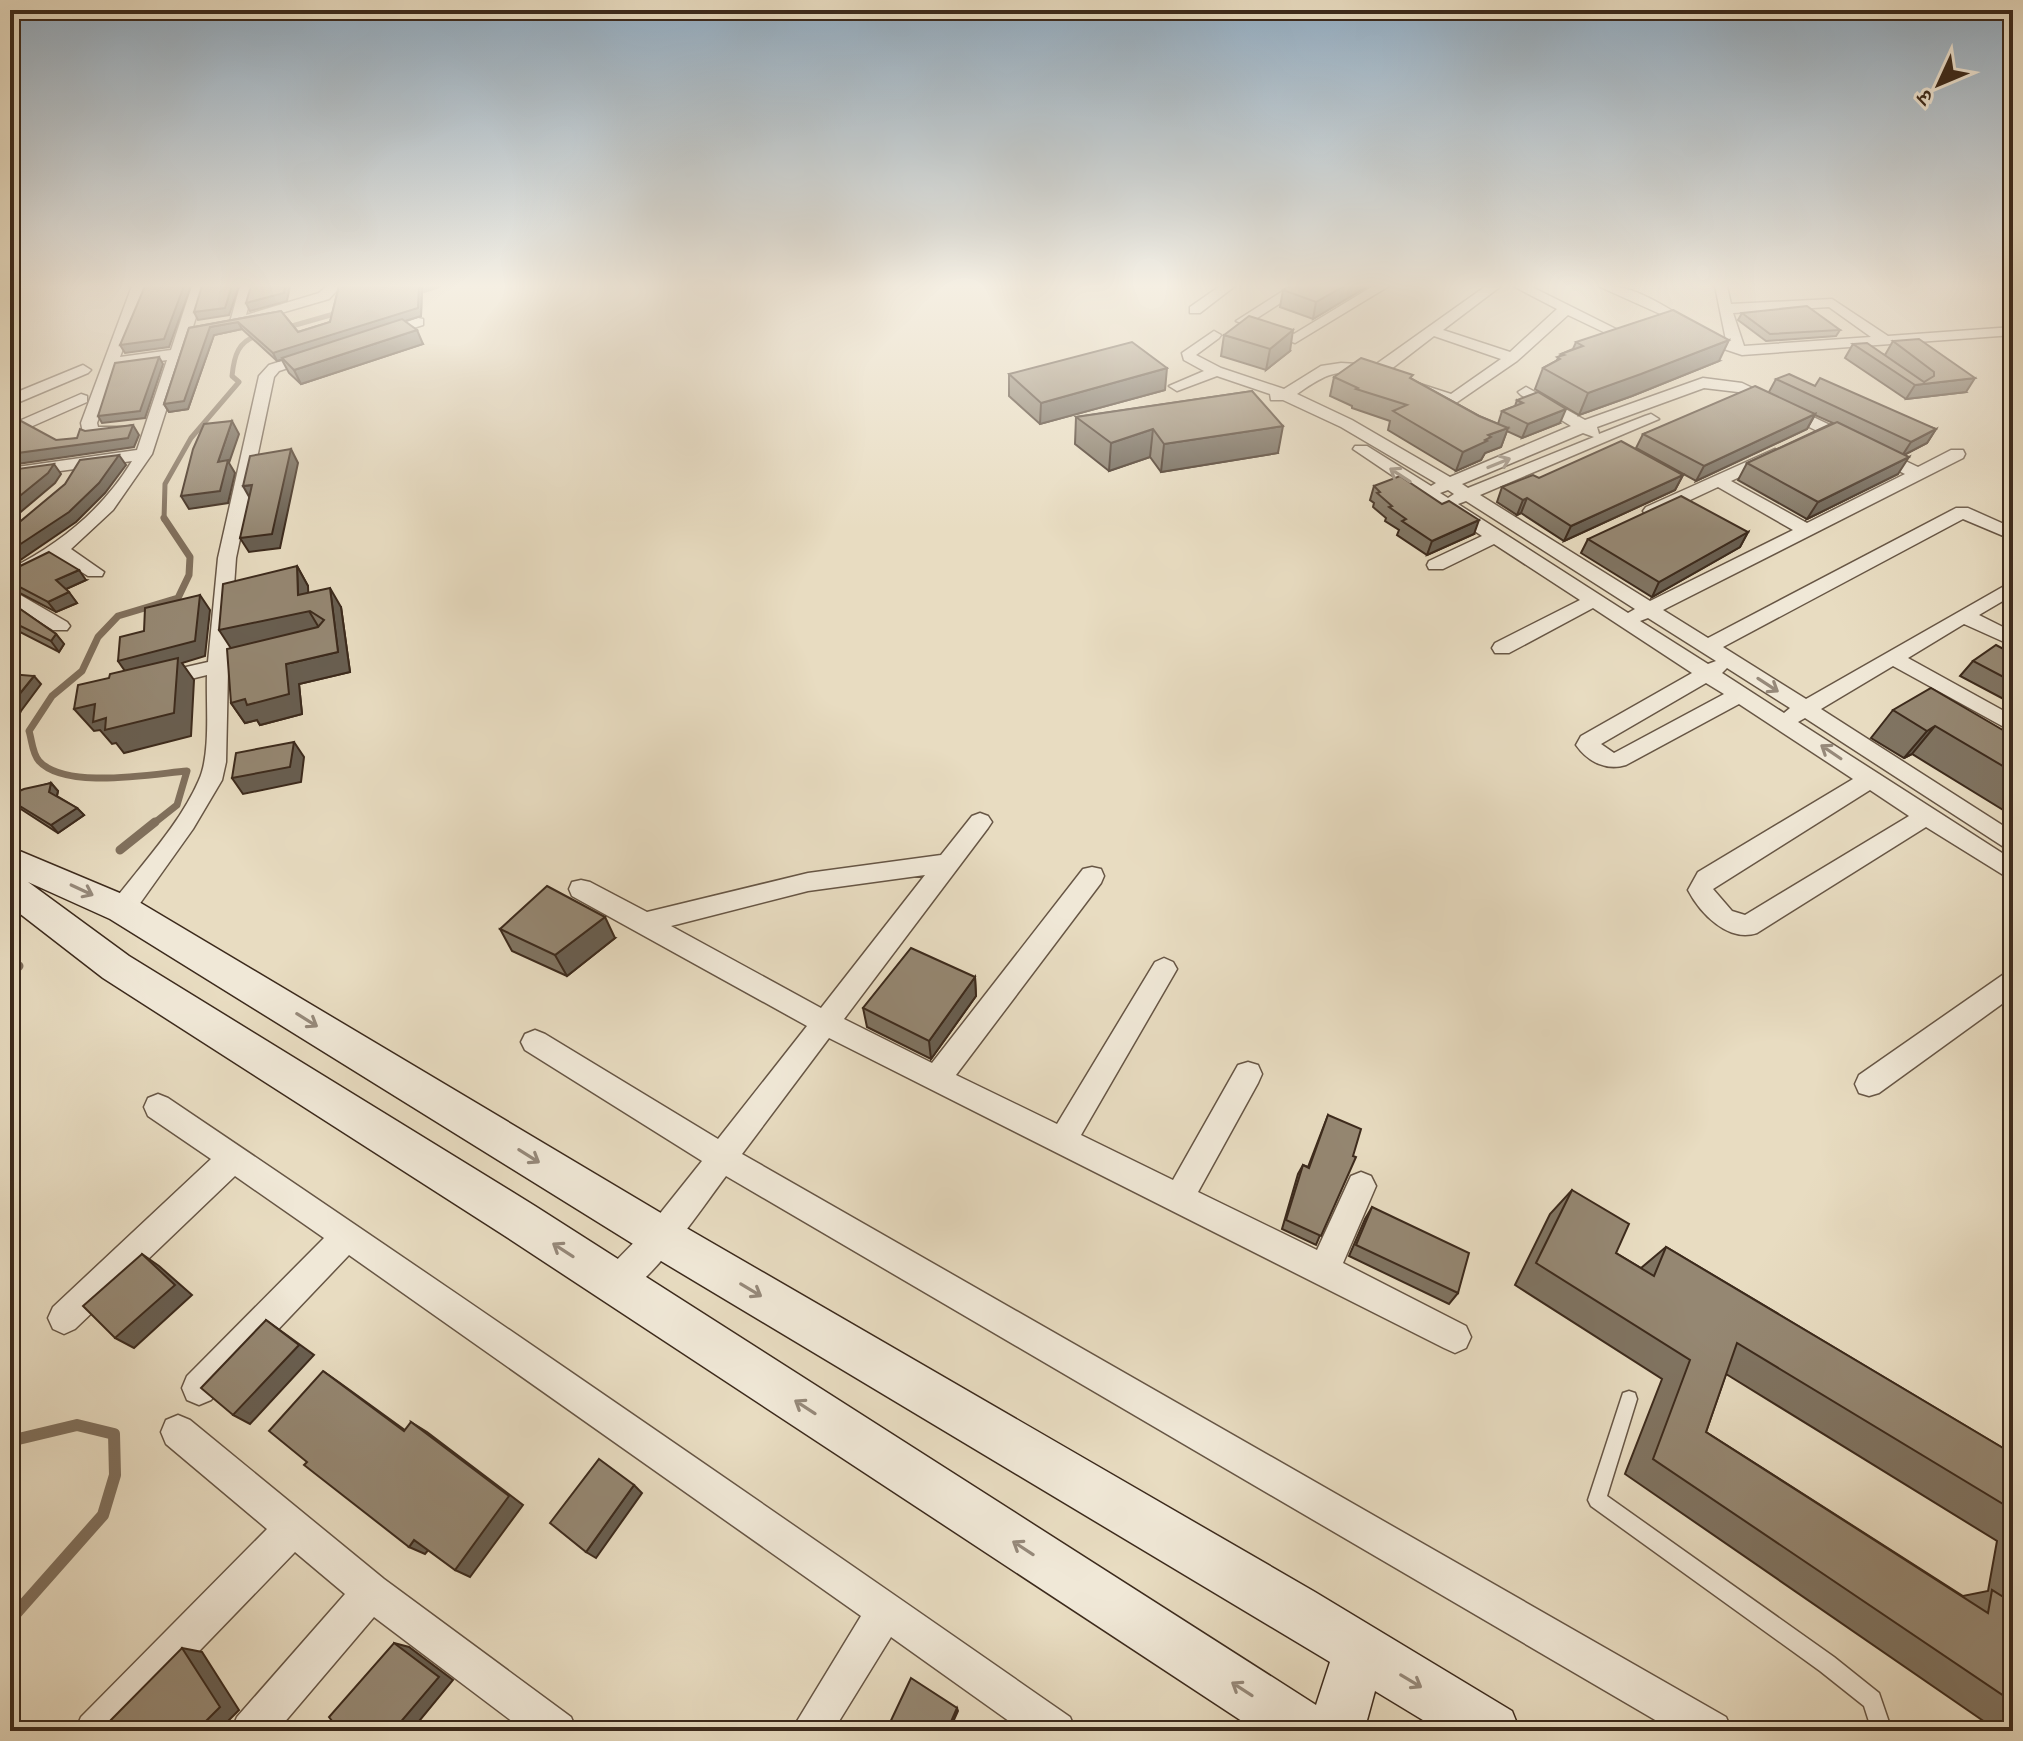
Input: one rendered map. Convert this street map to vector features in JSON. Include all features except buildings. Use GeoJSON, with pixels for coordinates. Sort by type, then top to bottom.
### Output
{"type":"FeatureCollection","features":[{"type":"Feature","properties":{"kind":"street"},"geometry":{"type":"LineString","coordinates":[[110,367],[89,423],[91,433],[153,425]]}},
{"type":"Feature","properties":{"kind":"street"},"geometry":{"type":"LineString","coordinates":[[10,576],[59,550],[93,520],[135,472],[144,454],[172,367]]}},
{"type":"Feature","properties":{"kind":"street"},"geometry":{"type":"LineString","coordinates":[[122,909],[185,823],[211,780],[217,733],[218,666],[227,558],[268,372],[281,367]]}},
{"type":"Feature","properties":{"kind":"street"},"geometry":{"type":"LineString","coordinates":[[1209,367],[1291,397],[1373,438],[1495,536],[2013,872]]}},
{"type":"Feature","properties":{"kind":"street"},"geometry":{"type":"LineString","coordinates":[[1257,400],[1291,397],[1322,371],[1332,368],[1378,370],[1382,367]]}},
{"type":"Feature","properties":{"kind":"street"},"geometry":{"type":"LineString","coordinates":[[1378,370],[1379,376],[1453,400],[1499,367]]}},
{"type":"Feature","properties":{"kind":"street"},"geometry":{"type":"LineString","coordinates":[[10,401],[83,370]]}},
{"type":"Feature","properties":{"kind":"street"},"geometry":{"type":"LineString","coordinates":[[1177,386],[1216,371]]}},
{"type":"Feature","properties":{"kind":"street"},"geometry":{"type":"LineString","coordinates":[[1446,494],[1529,450],[1703,383],[1742,388],[1919,474]]}},
{"type":"Feature","properties":{"kind":"street"},"geometry":{"type":"LineString","coordinates":[[1291,397],[1328,427],[1427,492],[1466,495],[1731,385]]}},
{"type":"Feature","properties":{"kind":"street"},"geometry":{"type":"LineString","coordinates":[[1526,392],[1629,454]]}},
{"type":"Feature","properties":{"kind":"street"},"geometry":{"type":"LineString","coordinates":[[10,431],[81,399]]}},
{"type":"Feature","properties":{"kind":"street"},"geometry":{"type":"LineString","coordinates":[[1637,407],[1656,416]]}},
{"type":"Feature","properties":{"kind":"street"},"geometry":{"type":"LineString","coordinates":[[1640,516],[1689,487],[1718,480],[1827,429]]}},
{"type":"Feature","properties":{"kind":"street"},"geometry":{"type":"LineString","coordinates":[[1504,438],[1547,462]]}},
{"type":"Feature","properties":{"kind":"street"},"geometry":{"type":"LineString","coordinates":[[10,473],[144,454]]}},
{"type":"Feature","properties":{"kind":"street"},"geometry":{"type":"LineString","coordinates":[[1627,621],[1957,454]]}},
{"type":"Feature","properties":{"kind":"street"},"geometry":{"type":"LineString","coordinates":[[68,480],[80,462]]}},
{"type":"Feature","properties":{"kind":"street"},"geometry":{"type":"LineString","coordinates":[[1718,480],[1807,530]]}},
{"type":"Feature","properties":{"kind":"street"},"geometry":{"type":"LineString","coordinates":[[1466,495],[2013,844]]}},
{"type":"Feature","properties":{"kind":"street"},"geometry":{"type":"LineString","coordinates":[[1707,647],[1962,512],[2013,535]]}},
{"type":"Feature","properties":{"kind":"street"},"geometry":{"type":"LineString","coordinates":[[1436,565],[1495,536]]}},
{"type":"Feature","properties":{"kind":"street"},"geometry":{"type":"LineString","coordinates":[[1538,564],[1585,542]]}},
{"type":"Feature","properties":{"kind":"street"},"geometry":{"type":"LineString","coordinates":[[59,550],[95,572]]}},
{"type":"Feature","properties":{"kind":"street"},"geometry":{"type":"LineString","coordinates":[[1784,721],[2013,587]]}},
{"type":"Feature","properties":{"kind":"street"},"geometry":{"type":"LineString","coordinates":[[10,595],[60,626]]}},
{"type":"Feature","properties":{"kind":"street"},"geometry":{"type":"LineString","coordinates":[[1502,648],[1594,600]]}},
{"type":"Feature","properties":{"kind":"street"},"geometry":{"type":"LineString","coordinates":[[1964,616],[2013,640]]}},
{"type":"Feature","properties":{"kind":"street"},"geometry":{"type":"LineString","coordinates":[[1893,658],[2013,725]]}},
{"type":"Feature","properties":{"kind":"street"},"geometry":{"type":"LineString","coordinates":[[134,686],[248,659]]}},
{"type":"Feature","properties":{"kind":"street"},"geometry":{"type":"LineString","coordinates":[[1729,660],[1589,741],[1587,745],[1609,761],[1618,760],[1741,694]]}},
{"type":"Feature","properties":{"kind":"street"},"geometry":{"type":"LineString","coordinates":[[1871,779],[1707,879],[1700,890],[1723,918],[1748,926],[1926,816]]}},
{"type":"Feature","properties":{"kind":"street"},"geometry":{"type":"LineString","coordinates":[[615,1284],[661,1237],[823,1022],[980,822]]}},
{"type":"Feature","properties":{"kind":"street"},"geometry":{"type":"LineString","coordinates":[[647,922],[808,882],[948,863]]}},
{"type":"Feature","properties":{"kind":"street"},"geometry":{"type":"LineString","coordinates":[[937,1078],[1092,876]]}},
{"type":"Feature","properties":{"kind":"street"},"geometry":{"type":"LineString","coordinates":[[18,881],[122,909],[661,1237],[1492,1731]]}},
{"type":"Feature","properties":{"kind":"street"},"geometry":{"type":"LineString","coordinates":[[18,881],[116,967],[615,1284],[1307,1731]]}},
{"type":"Feature","properties":{"kind":"street"},"geometry":{"type":"LineString","coordinates":[[581,889],[647,922],[823,1022],[1325,1269],[1455,1337]]}},
{"type":"Feature","properties":{"kind":"street"},"geometry":{"type":"LineString","coordinates":[[1063,1140],[1164,969]]}},
{"type":"Feature","properties":{"kind":"street"},"geometry":{"type":"LineString","coordinates":[[1869,1084],[2013,982]]}},
{"type":"Feature","properties":{"kind":"street"},"geometry":{"type":"LineString","coordinates":[[535,1042],[721,1157],[1712,1731]]}},
{"type":"Feature","properties":{"kind":"street"},"geometry":{"type":"LineString","coordinates":[[1179,1197],[1248,1074]]}},
{"type":"Feature","properties":{"kind":"street"},"geometry":{"type":"LineString","coordinates":[[158,1107],[887,1609],[1056,1731]]}},
{"type":"Feature","properties":{"kind":"street"},"geometry":{"type":"LineString","coordinates":[[64,1318],[233,1158]]}},
{"type":"Feature","properties":{"kind":"street"},"geometry":{"type":"LineString","coordinates":[[1325,1269],[1361,1186]]}},
{"type":"Feature","properties":{"kind":"street"},"geometry":{"type":"LineString","coordinates":[[199,1388],[347,1236]]}},
{"type":"Feature","properties":{"kind":"street"},"geometry":{"type":"LineString","coordinates":[[178,1432],[536,1725]]}},
{"type":"Feature","properties":{"kind":"street"},"geometry":{"type":"LineString","coordinates":[[95,1731],[293,1528]]}},
{"type":"Feature","properties":{"kind":"street"},"geometry":{"type":"LineString","coordinates":[[251,1731],[371,1592]]}},
{"type":"Feature","properties":{"kind":"street"},"geometry":{"type":"LineString","coordinates":[[811,1731],[887,1609]]}},
{"type":"Feature","properties":{"kind":"street"},"geometry":{"type":"LineString","coordinates":[[1336,1731],[1360,1651]]}},
{"type":"Feature","properties":{"kind":"lane"},"geometry":{"type":"LineString","coordinates":[[1629,1399],[1597,1500],[1827,1664],[1872,1700],[1882,1731]]}},
{"type":"Feature","properties":{"kind":"waterway"},"geometry":{"type":"LineString","coordinates":[[164,518],[165,484],[191,438],[239,382],[232,376],[233,367]]}},
{"type":"Feature","properties":{"kind":"waterway"},"geometry":{"type":"LineString","coordinates":[[153,824],[177,805],[187,771],[110,778],[68,775],[51,770],[39,761],[29,731],[52,696],[82,671],[98,637],[118,616],[178,598],[189,575],[190,557],[164,518]]}},
{"type":"Feature","properties":{"kind":"waterway"},"geometry":{"type":"LineString","coordinates":[[120,850],[155,822]]}},
{"type":"Feature","properties":{"kind":"waterway"},"geometry":{"type":"LineString","coordinates":[[10,975],[19,966]]}},
{"type":"Feature","properties":{"kind":"waterway"},"geometry":{"type":"LineString","coordinates":[[10,1441],[77,1425],[114,1434],[115,1475],[103,1515],[10,1620]]}}]}
